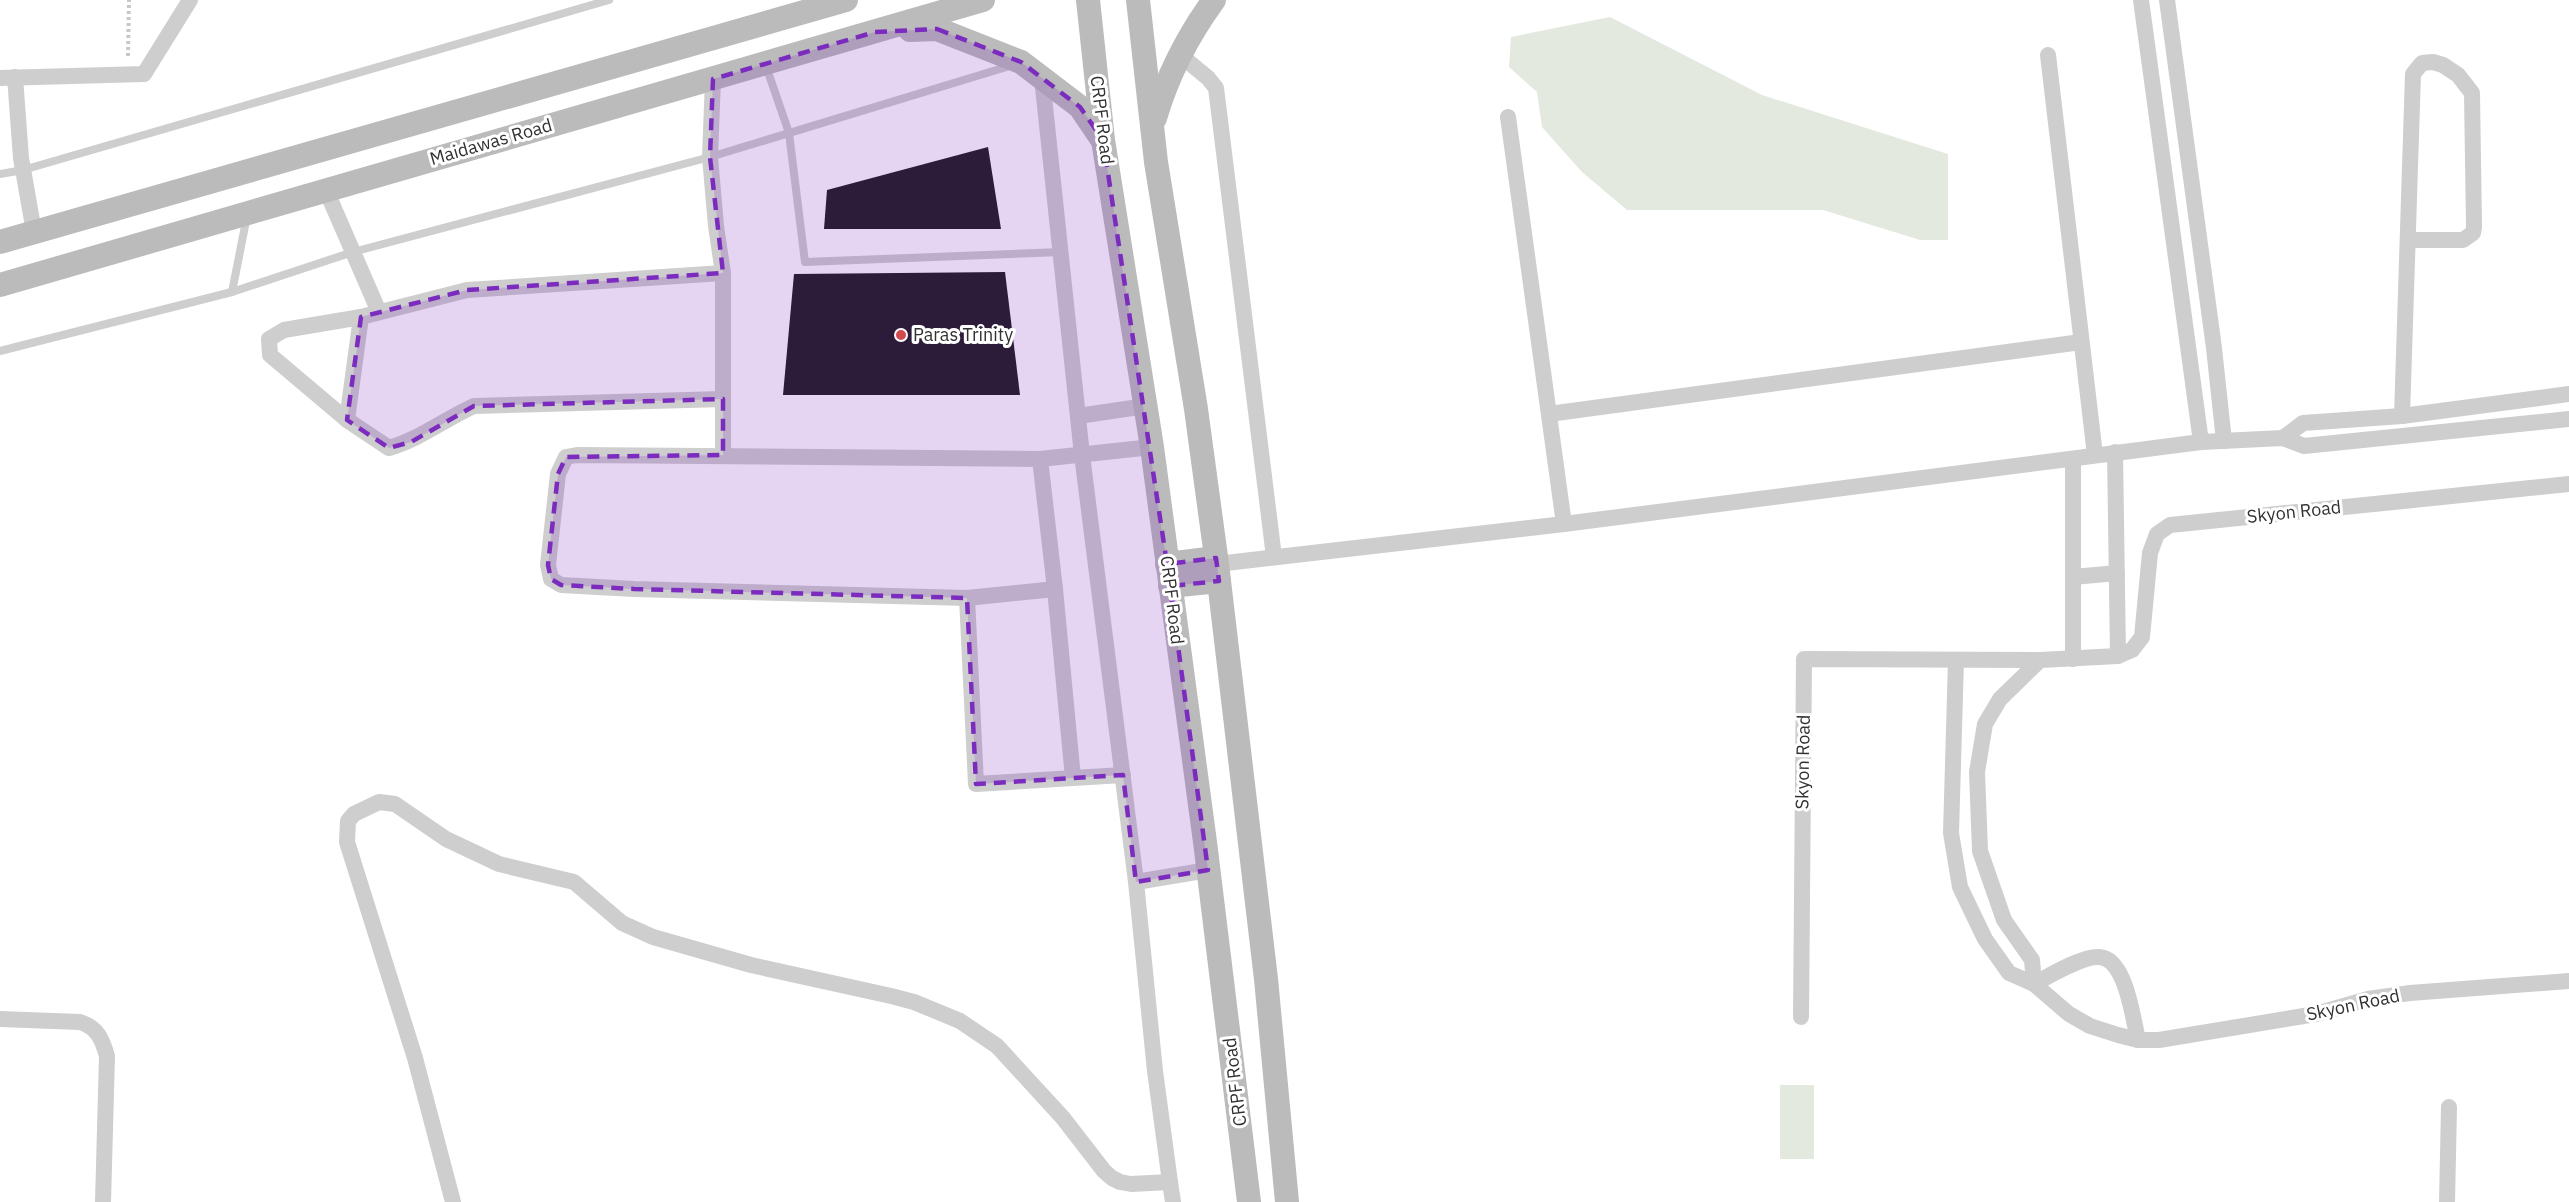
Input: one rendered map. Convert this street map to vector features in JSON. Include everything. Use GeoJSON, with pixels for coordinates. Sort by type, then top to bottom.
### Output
{"type":"FeatureCollection","features":[{"type":"Feature","properties":{"kind":"street"},"geometry":{"type":"LineString","coordinates":[[34,232],[7,77],[144,74],[190,0]]}},
{"type":"Feature","properties":{"kind":"street"},"geometry":{"type":"LineString","coordinates":[[0,242],[846,0]]}},
{"type":"Feature","properties":{"kind":"street","name":"Maidawas Road"},"geometry":{"type":"LineString","coordinates":[[0,285],[983,0]]}},
{"type":"Feature","properties":{"kind":"street","name":"CRPF Road"},"geometry":{"type":"LineString","coordinates":[[1088,0],[1103,140],[1152,447],[1209,870],[1249,1202]]}},
{"type":"Feature","properties":{"kind":"street"},"geometry":{"type":"LineString","coordinates":[[1138,0],[1152,125],[1218,567],[1266,979],[1287,1202]]}},
{"type":"Feature","properties":{"kind":"street"},"geometry":{"type":"LineString","coordinates":[[1152,125],[1165,84],[1179,54],[1214,0]]}},
{"type":"Feature","properties":{"kind":"street"},"geometry":{"type":"LineString","coordinates":[[2141,0],[2201,442]]}},
{"type":"Feature","properties":{"kind":"street"},"geometry":{"type":"LineString","coordinates":[[2167,0],[2214,348],[2224,441]]}},
{"type":"Feature","properties":{"kind":"street"},"geometry":{"type":"LineString","coordinates":[[875,32],[938,29],[1021,62],[1080,107],[1103,140]]}},
{"type":"Feature","properties":{"kind":"street"},"geometry":{"type":"LineString","coordinates":[[1179,54],[1209,78],[1216,88],[1274,557]]}},
{"type":"Feature","properties":{"kind":"street"},"geometry":{"type":"LineString","coordinates":[[2048,55],[2095,455]]}},
{"type":"Feature","properties":{"kind":"street"},"geometry":{"type":"LineString","coordinates":[[2402,416],[2410,240],[2414,74],[2422,63],[2433,62],[2443,65],[2458,75],[2472,93],[2474,227],[2473,233],[2463,240],[2410,240]]}},
{"type":"Feature","properties":{"kind":"street"},"geometry":{"type":"LineString","coordinates":[[1042,78],[1082,455],[1136,882],[1155,1071],[1173,1202]]}},
{"type":"Feature","properties":{"kind":"street"},"geometry":{"type":"LineString","coordinates":[[713,79],[710,157],[723,273],[723,455]]}},
{"type":"Feature","properties":{"kind":"street"},"geometry":{"type":"LineString","coordinates":[[1508,117],[1564,524]]}},
{"type":"Feature","properties":{"kind":"street"},"geometry":{"type":"LineString","coordinates":[[326,190],[379,312]]}},
{"type":"Feature","properties":{"kind":"street"},"geometry":{"type":"LineString","coordinates":[[723,273],[468,290],[361,316],[284,330],[269,339],[270,355],[346,420],[389,448],[411,442],[474,406],[723,399]]}},
{"type":"Feature","properties":{"kind":"street"},"geometry":{"type":"LineString","coordinates":[[346,420],[361,316]]}},
{"type":"Feature","properties":{"kind":"street"},"geometry":{"type":"LineString","coordinates":[[1549,414],[2081,342]]}},
{"type":"Feature","properties":{"kind":"street"},"geometry":{"type":"LineString","coordinates":[[2283,438],[2303,423],[2402,416],[2569,394]]}},
{"type":"Feature","properties":{"kind":"street"},"geometry":{"type":"LineString","coordinates":[[1078,416],[1146,406]]}},
{"type":"Feature","properties":{"kind":"street"},"geometry":{"type":"LineString","coordinates":[[1169,575],[1274,557],[1564,524],[2201,442],[2283,438],[2304,446],[2569,419]]}},
{"type":"Feature","properties":{"kind":"street"},"geometry":{"type":"LineString","coordinates":[[1055,589],[968,598],[561,585],[551,579],[548,565],[558,474],[566,457],[577,455],[1040,459],[1152,447]]}},
{"type":"Feature","properties":{"kind":"street"},"geometry":{"type":"LineString","coordinates":[[2115,452],[2118,656]]}},
{"type":"Feature","properties":{"kind":"street"},"geometry":{"type":"LineString","coordinates":[[1040,459],[1055,589],[1072,778]]}},
{"type":"Feature","properties":{"kind":"street"},"geometry":{"type":"LineString","coordinates":[[2073,459],[2073,659]]}},
{"type":"Feature","properties":{"kind":"street","name":"Skyon Road"},"geometry":{"type":"LineString","coordinates":[[1801,1017],[1804,659],[2040,660],[2118,656],[2132,651],[2142,637],[2150,553],[2157,534],[2170,525],[2569,484]]}},
{"type":"Feature","properties":{"kind":"street"},"geometry":{"type":"LineString","coordinates":[[2073,577],[2117,573]]}},
{"type":"Feature","properties":{"kind":"street"},"geometry":{"type":"LineString","coordinates":[[968,598],[976,784],[1123,775]]}},
{"type":"Feature","properties":{"kind":"street","name":"Skyon Road"},"geometry":{"type":"LineString","coordinates":[[1956,660],[1951,824],[1960,887],[1985,939],[2009,973],[2034,984],[2060,1007],[2090,1026],[2138,1041],[2159,1041],[2304,1016],[2368,999],[2410,993],[2569,981]]}},
{"type":"Feature","properties":{"kind":"street"},"geometry":{"type":"LineString","coordinates":[[2040,660],[2000,699],[1986,724],[1977,772],[1980,851],[2004,920],[2032,960],[2034,984],[2081,961],[2098,957],[2109,960],[2120,970],[2138,1041]]}},
{"type":"Feature","properties":{"kind":"street"},"geometry":{"type":"LineString","coordinates":[[453,1202],[415,1058],[347,842],[348,821],[354,814],[379,802],[395,804],[446,839],[499,864],[574,882],[622,923],[653,937],[751,965],[914,1002],[960,1021],[997,1046],[1063,1118],[1112,1178],[1131,1184],[1170,1182]]}},
{"type":"Feature","properties":{"kind":"street"},"geometry":{"type":"LineString","coordinates":[[1136,882],[1209,870]]}},
{"type":"Feature","properties":{"kind":"street"},"geometry":{"type":"LineString","coordinates":[[0,1019],[80,1023],[92,1026],[102,1038],[107,1056],[103,1202]]}},
{"type":"Feature","properties":{"kind":"street"},"geometry":{"type":"LineString","coordinates":[[2447,1202],[2449,1107]]}},
{"type":"Feature","properties":{"kind":"lane"},"geometry":{"type":"LineString","coordinates":[[0,174],[23,170],[609,0]]}},
{"type":"Feature","properties":{"kind":"lane"},"geometry":{"type":"LineString","coordinates":[[0,351],[232,292],[353,252],[710,157],[1021,62]]}},
{"type":"Feature","properties":{"kind":"lane"},"geometry":{"type":"LineString","coordinates":[[765,64],[789,133],[805,262],[1060,252]]}},
{"type":"Feature","properties":{"kind":"lane"},"geometry":{"type":"LineString","coordinates":[[232,292],[248,213]]}},
{"type":"Feature","properties":{"kind":"path"},"geometry":{"type":"LineString","coordinates":[[128,75],[129,0]]}},
{"type":"Feature","properties":{"kind":"highlighted area"},"geometry":{"type":"Polygon","coordinates":[[[937,29],[1021,62],[1080,107],[1103,140],[1167,564],[1216,558],[1219,581],[1170,586],[1208,870],[1136,882],[1123,775],[976,784],[967,598],[634,589],[561,585],[551,579],[548,565],[558,474],[566,457],[723,455],[723,399],[474,406],[411,442],[389,448],[347,420],[361,317],[467,290],[723,273],[710,157],[713,79],[875,32],[937,29]]]}},
{"type":"Feature","properties":{"kind":"shaded area"},"geometry":{"type":"Polygon","coordinates":[[[1610,17],[1762,95],[1948,154],[1948,240],[1920,240],[1823,210],[1627,210],[1582,172],[1542,127],[1537,92],[1509,67],[1511,37],[1610,17]]]}},
{"type":"Feature","properties":{"kind":"shaded area"},"geometry":{"type":"Polygon","coordinates":[[[1780,1085],[1814,1085],[1814,1159],[1780,1159],[1780,1085]]]}},
{"type":"Feature","properties":{"kind":"building"},"geometry":{"type":"Polygon","coordinates":[[[988,147],[1001,229],[824,229],[827,190],[988,147]]]}},
{"type":"Feature","properties":{"kind":"building","name":"Paras Trinity"},"geometry":{"type":"Polygon","coordinates":[[[1005,272],[1020,395],[783,395],[794,274],[1005,272]]]}},
{"type":"Feature","properties":{"kind":"place","name":"Paras Trinity"},"geometry":{"type":"Point","coordinates":[901,335]}}]}
